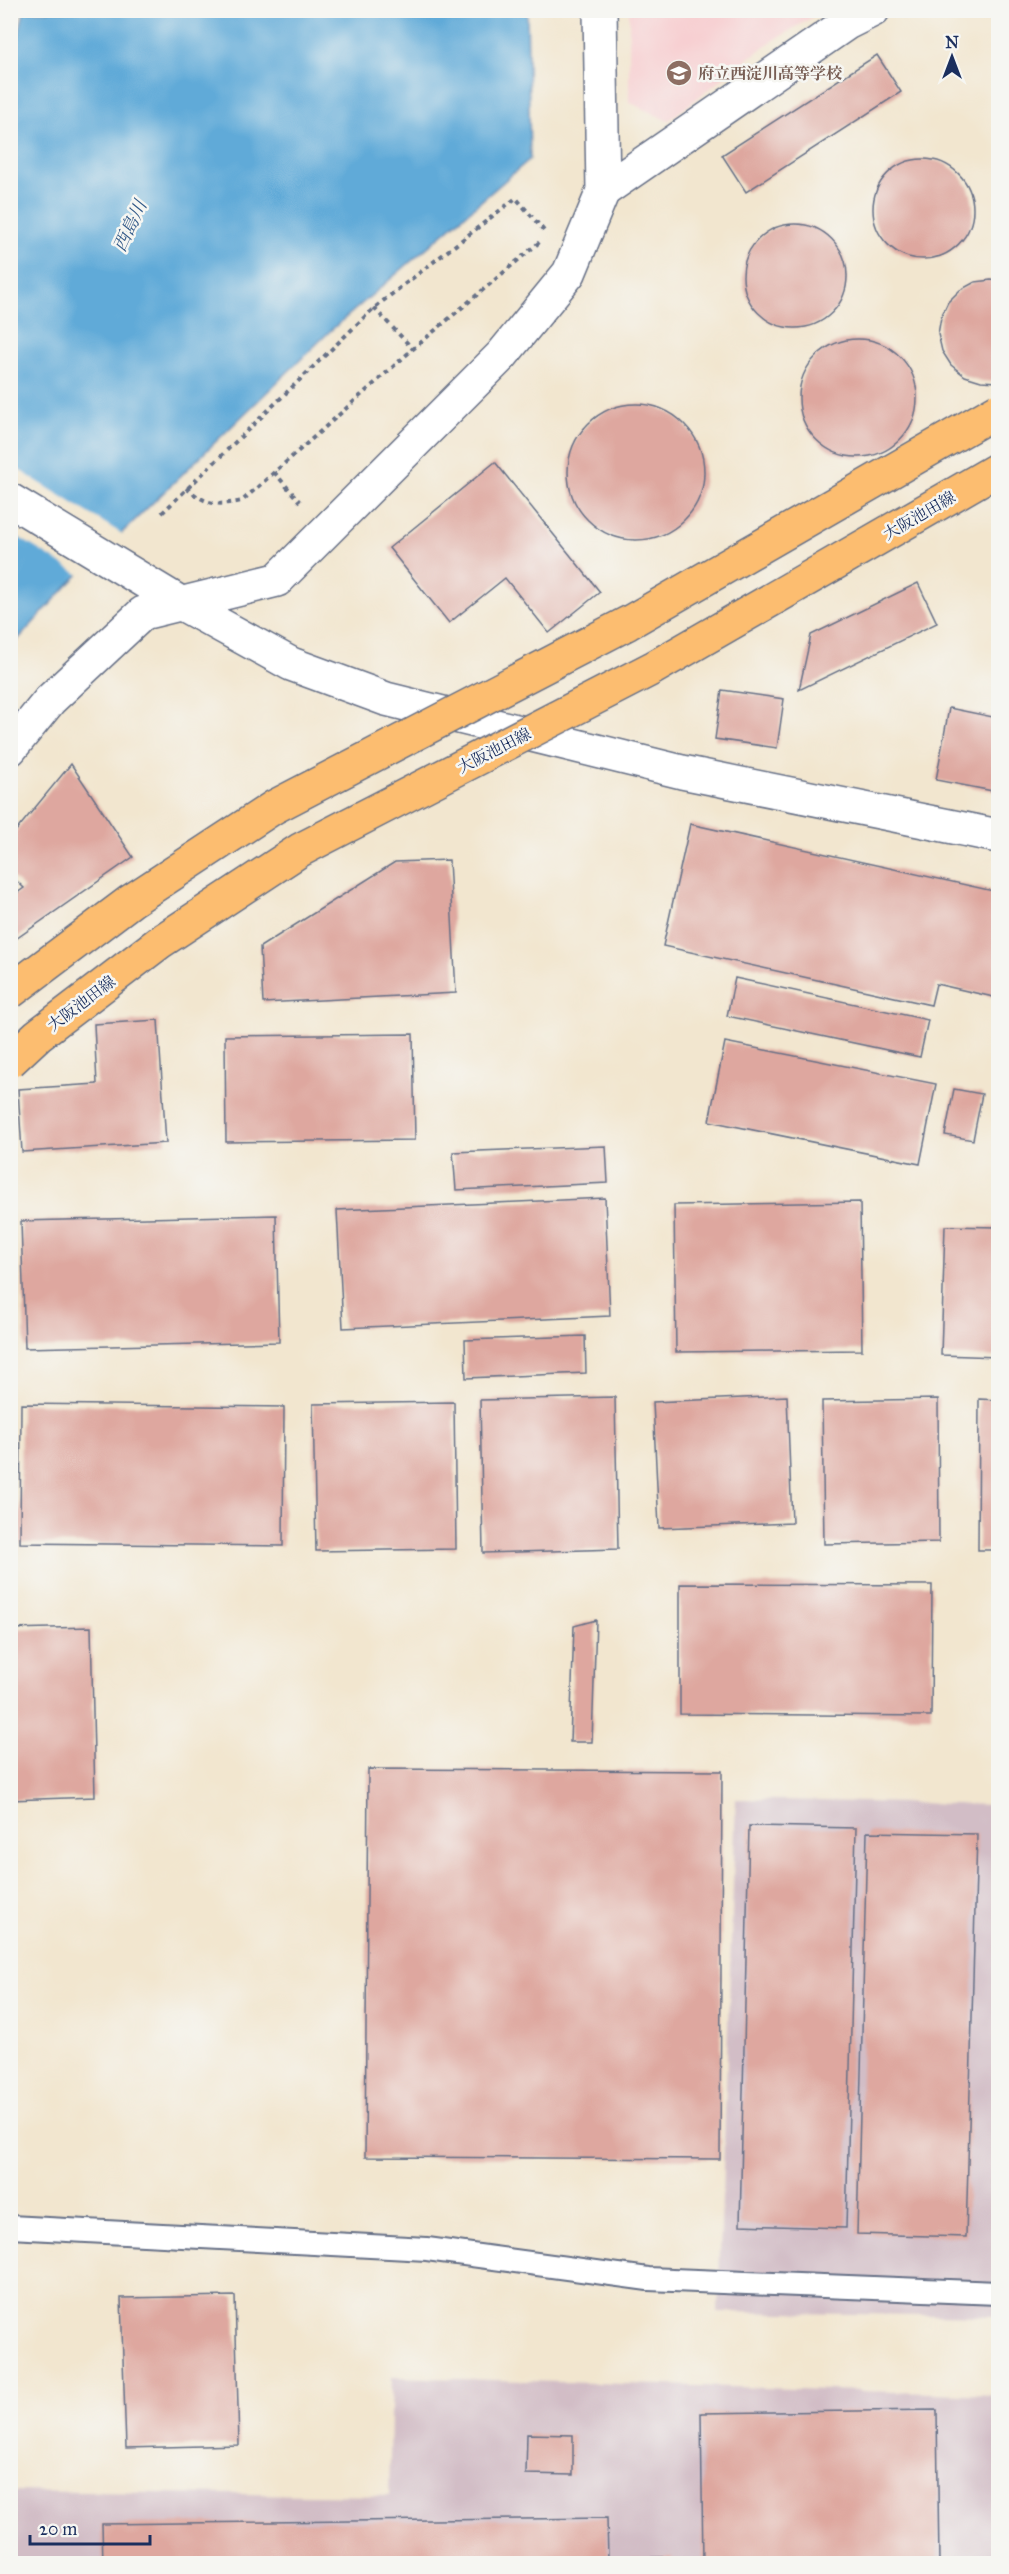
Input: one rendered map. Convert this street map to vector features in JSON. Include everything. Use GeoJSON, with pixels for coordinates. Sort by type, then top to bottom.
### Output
{"type":"FeatureCollection","features":[{"type":"Feature","properties":{"kind":"main road"},"geometry":{"type":"LineString","coordinates":[[10,992],[131,901],[274,807],[628,623],[999,410]]}},
{"type":"Feature","properties":{"kind":"main road","name":"大阪池田線"},"geometry":{"type":"LineString","coordinates":[[10,1061],[38,1035],[160,942],[300,850],[653,668],[999,469]]}},
{"type":"Feature","properties":{"kind":"street"},"geometry":{"type":"LineString","coordinates":[[10,749],[50,700],[143,613],[277,580],[502,355],[569,273],[603,191],[600,10]]}},
{"type":"Feature","properties":{"kind":"street"},"geometry":{"type":"LineString","coordinates":[[603,191],[847,23],[873,10]]}},
{"type":"Feature","properties":{"kind":"street"},"geometry":{"type":"LineString","coordinates":[[10,500],[182,604],[291,664],[386,699],[682,772],[999,836]]}},
{"type":"Feature","properties":{"kind":"lane"},"geometry":{"type":"LineString","coordinates":[[10,2227],[427,2249],[648,2279],[999,2293]]}},
{"type":"Feature","properties":{"kind":"path"},"geometry":{"type":"LineString","coordinates":[[162,513],[186,488],[374,308],[516,198],[547,235],[413,349],[242,501],[223,505],[203,501],[186,488]]}},
{"type":"Feature","properties":{"kind":"path"},"geometry":{"type":"LineString","coordinates":[[374,308],[413,349]]}},
{"type":"Feature","properties":{"kind":"path"},"geometry":{"type":"LineString","coordinates":[[274,472],[301,501],[292,509]]}},
{"type":"Feature","properties":{"kind":"shaded area","name":"府立西淀川高等学校"},"geometry":{"type":"Polygon","coordinates":[[[629,10],[823,11],[766,45],[668,121],[629,102],[629,10]]]}},
{"type":"Feature","properties":{"kind":"shaded area"},"geometry":{"type":"Polygon","coordinates":[[[736,1799],[998,1805],[998,2316],[718,2312],[736,1799]]]}},
{"type":"Feature","properties":{"kind":"shaded area"},"geometry":{"type":"Polygon","coordinates":[[[392,2377],[998,2395],[998,2563],[11,2564],[11,2491],[389,2496],[392,2377]]]}},
{"type":"Feature","properties":{"kind":"water","name":"西島川"},"geometry":{"type":"Polygon","coordinates":[[[24,11],[527,11],[530,159],[329,332],[67,586],[11,647],[10,75],[24,11]]]}},
{"type":"Feature","properties":{"kind":"pier"},"geometry":{"type":"Polygon","coordinates":[[[11,465],[124,535],[81,576],[10,532],[11,465]]]}},
{"type":"Feature","properties":{"kind":"building"},"geometry":{"type":"Polygon","coordinates":[[[877,55],[901,92],[746,192],[722,155],[877,55]]]}},
{"type":"Feature","properties":{"kind":"building"},"geometry":{"type":"Polygon","coordinates":[[[923,159],[942,163],[958,174],[969,190],[973,209],[969,228],[958,244],[942,255],[923,259],[904,255],[888,244],[877,228],[873,209],[877,190],[888,174],[904,163],[923,159]]]}},
{"type":"Feature","properties":{"kind":"building"},"geometry":{"type":"Polygon","coordinates":[[[795,224],[815,228],[832,239],[843,256],[847,276],[843,296],[832,313],[815,324],[795,328],[775,324],[758,313],[747,296],[743,276],[747,256],[758,239],[775,228],[795,224]]]}},
{"type":"Feature","properties":{"kind":"building"},"geometry":{"type":"Polygon","coordinates":[[[998,281],[997,382],[981,381],[965,376],[951,365],[942,351],[938,334],[941,317],[948,302],[960,290],[975,282],[998,281]]]}},
{"type":"Feature","properties":{"kind":"building"},"geometry":{"type":"Polygon","coordinates":[[[858,339],[881,343],[900,356],[913,375],[917,398],[913,421],[900,440],[881,453],[858,457],[835,453],[816,440],[803,421],[799,398],[803,375],[816,356],[835,343],[858,339]]]}},
{"type":"Feature","properties":{"kind":"building"},"geometry":{"type":"Polygon","coordinates":[[[636,404],[662,409],[674,415],[684,424],[693,434],[699,446],[704,472],[699,498],[693,510],[684,520],[674,529],[662,535],[636,540],[610,535],[598,529],[588,520],[579,510],[573,498],[568,472],[573,446],[579,434],[588,424],[598,415],[610,409],[636,404]]]}},
{"type":"Feature","properties":{"kind":"building"},"geometry":{"type":"Polygon","coordinates":[[[495,462],[600,592],[549,633],[505,578],[449,623],[389,548],[495,462]]]}},
{"type":"Feature","properties":{"kind":"building"},"geometry":{"type":"Polygon","coordinates":[[[918,583],[937,623],[799,690],[811,635],[918,583]]]}},
{"type":"Feature","properties":{"kind":"building"},"geometry":{"type":"Polygon","coordinates":[[[722,690],[784,699],[777,748],[715,739],[722,690]]]}},
{"type":"Feature","properties":{"kind":"building"},"geometry":{"type":"Polygon","coordinates":[[[949,708],[998,718],[998,792],[936,780],[949,708]]]}},
{"type":"Feature","properties":{"kind":"building"},"geometry":{"type":"Polygon","coordinates":[[[71,764],[133,857],[10,943],[10,898],[24,888],[10,875],[10,838],[71,764]]]}},
{"type":"Feature","properties":{"kind":"building"},"geometry":{"type":"Polygon","coordinates":[[[690,824],[998,892],[998,998],[936,984],[931,1005],[663,946],[690,824]]]}},
{"type":"Feature","properties":{"kind":"building"},"geometry":{"type":"Polygon","coordinates":[[[449,860],[456,993],[263,1003],[260,947],[395,862],[449,860]]]}},
{"type":"Feature","properties":{"kind":"building"},"geometry":{"type":"Polygon","coordinates":[[[735,978],[928,1020],[920,1057],[727,1016],[735,978]]]}},
{"type":"Feature","properties":{"kind":"building"},"geometry":{"type":"Polygon","coordinates":[[[158,1020],[166,1143],[22,1152],[18,1089],[97,1084],[94,1024],[158,1020]]]}},
{"type":"Feature","properties":{"kind":"building"},"geometry":{"type":"Polygon","coordinates":[[[413,1034],[415,1140],[226,1142],[225,1036],[413,1034]]]}},
{"type":"Feature","properties":{"kind":"building"},"geometry":{"type":"Polygon","coordinates":[[[725,1042],[936,1084],[920,1164],[709,1121],[725,1042]]]}},
{"type":"Feature","properties":{"kind":"building"},"geometry":{"type":"Polygon","coordinates":[[[954,1089],[982,1094],[973,1140],[945,1135],[954,1089]]]}},
{"type":"Feature","properties":{"kind":"building"},"geometry":{"type":"Polygon","coordinates":[[[606,1146],[608,1183],[456,1190],[453,1152],[606,1146]]]}},
{"type":"Feature","properties":{"kind":"building"},"geometry":{"type":"Polygon","coordinates":[[[605,1198],[610,1316],[343,1328],[337,1210],[605,1198]]]}},
{"type":"Feature","properties":{"kind":"building"},"geometry":{"type":"Polygon","coordinates":[[[860,1202],[862,1350],[676,1352],[674,1205],[860,1202]]]}},
{"type":"Feature","properties":{"kind":"building"},"geometry":{"type":"Polygon","coordinates":[[[276,1215],[279,1342],[25,1348],[21,1221],[276,1215]]]}},
{"type":"Feature","properties":{"kind":"building"},"geometry":{"type":"Polygon","coordinates":[[[945,1226],[998,1227],[998,1357],[941,1355],[945,1226]]]}},
{"type":"Feature","properties":{"kind":"building"},"geometry":{"type":"Polygon","coordinates":[[[585,1336],[586,1373],[466,1378],[465,1340],[585,1336]]]}},
{"type":"Feature","properties":{"kind":"building"},"geometry":{"type":"Polygon","coordinates":[[[787,1396],[792,1523],[659,1528],[653,1402],[787,1396]]]}},
{"type":"Feature","properties":{"kind":"building"},"geometry":{"type":"Polygon","coordinates":[[[615,1397],[618,1549],[483,1553],[480,1400],[615,1397]]]}},
{"type":"Feature","properties":{"kind":"building"},"geometry":{"type":"Polygon","coordinates":[[[938,1399],[939,1542],[824,1544],[822,1401],[938,1399]]]}},
{"type":"Feature","properties":{"kind":"building"},"geometry":{"type":"Polygon","coordinates":[[[979,1399],[998,1400],[998,1550],[978,1550],[979,1399]]]}},
{"type":"Feature","properties":{"kind":"building"},"geometry":{"type":"Polygon","coordinates":[[[454,1402],[456,1549],[316,1551],[313,1404],[454,1402]]]}},
{"type":"Feature","properties":{"kind":"building"},"geometry":{"type":"Polygon","coordinates":[[[21,1404],[284,1407],[283,1546],[20,1543],[21,1404]]]}},
{"type":"Feature","properties":{"kind":"building"},"geometry":{"type":"Polygon","coordinates":[[[680,1584],[932,1585],[931,1716],[680,1714],[680,1584]]]}},
{"type":"Feature","properties":{"kind":"building"},"geometry":{"type":"Polygon","coordinates":[[[596,1620],[592,1742],[570,1742],[574,1626],[596,1620]]]}},
{"type":"Feature","properties":{"kind":"building"},"geometry":{"type":"Polygon","coordinates":[[[91,1627],[95,1797],[10,1800],[10,1629],[91,1627]]]}},
{"type":"Feature","properties":{"kind":"building"},"geometry":{"type":"Polygon","coordinates":[[[368,1769],[722,1771],[720,2159],[365,2157],[368,1769]]]}},
{"type":"Feature","properties":{"kind":"building"},"geometry":{"type":"Polygon","coordinates":[[[749,1826],[856,1828],[846,2228],[740,2225],[749,1826]]]}},
{"type":"Feature","properties":{"kind":"building"},"geometry":{"type":"Polygon","coordinates":[[[867,1832],[977,1834],[966,2237],[857,2234],[867,1832]]]}},
{"type":"Feature","properties":{"kind":"building"},"geometry":{"type":"Polygon","coordinates":[[[235,2296],[239,2445],[126,2448],[121,2298],[235,2296]]]}},
{"type":"Feature","properties":{"kind":"building"},"geometry":{"type":"Polygon","coordinates":[[[937,2410],[939,2564],[703,2564],[701,2413],[937,2410]]]}},
{"type":"Feature","properties":{"kind":"building"},"geometry":{"type":"Polygon","coordinates":[[[527,2434],[573,2435],[573,2475],[526,2474],[527,2434]]]}},
{"type":"Feature","properties":{"kind":"building"},"geometry":{"type":"Polygon","coordinates":[[[607,2518],[608,2558],[672,2557],[672,2564],[103,2564],[102,2524],[607,2518]]]}},
{"type":"Feature","properties":{"kind":"place","name":"府立西淀川高等学校"},"geometry":{"type":"Point","coordinates":[679,73]}}]}
